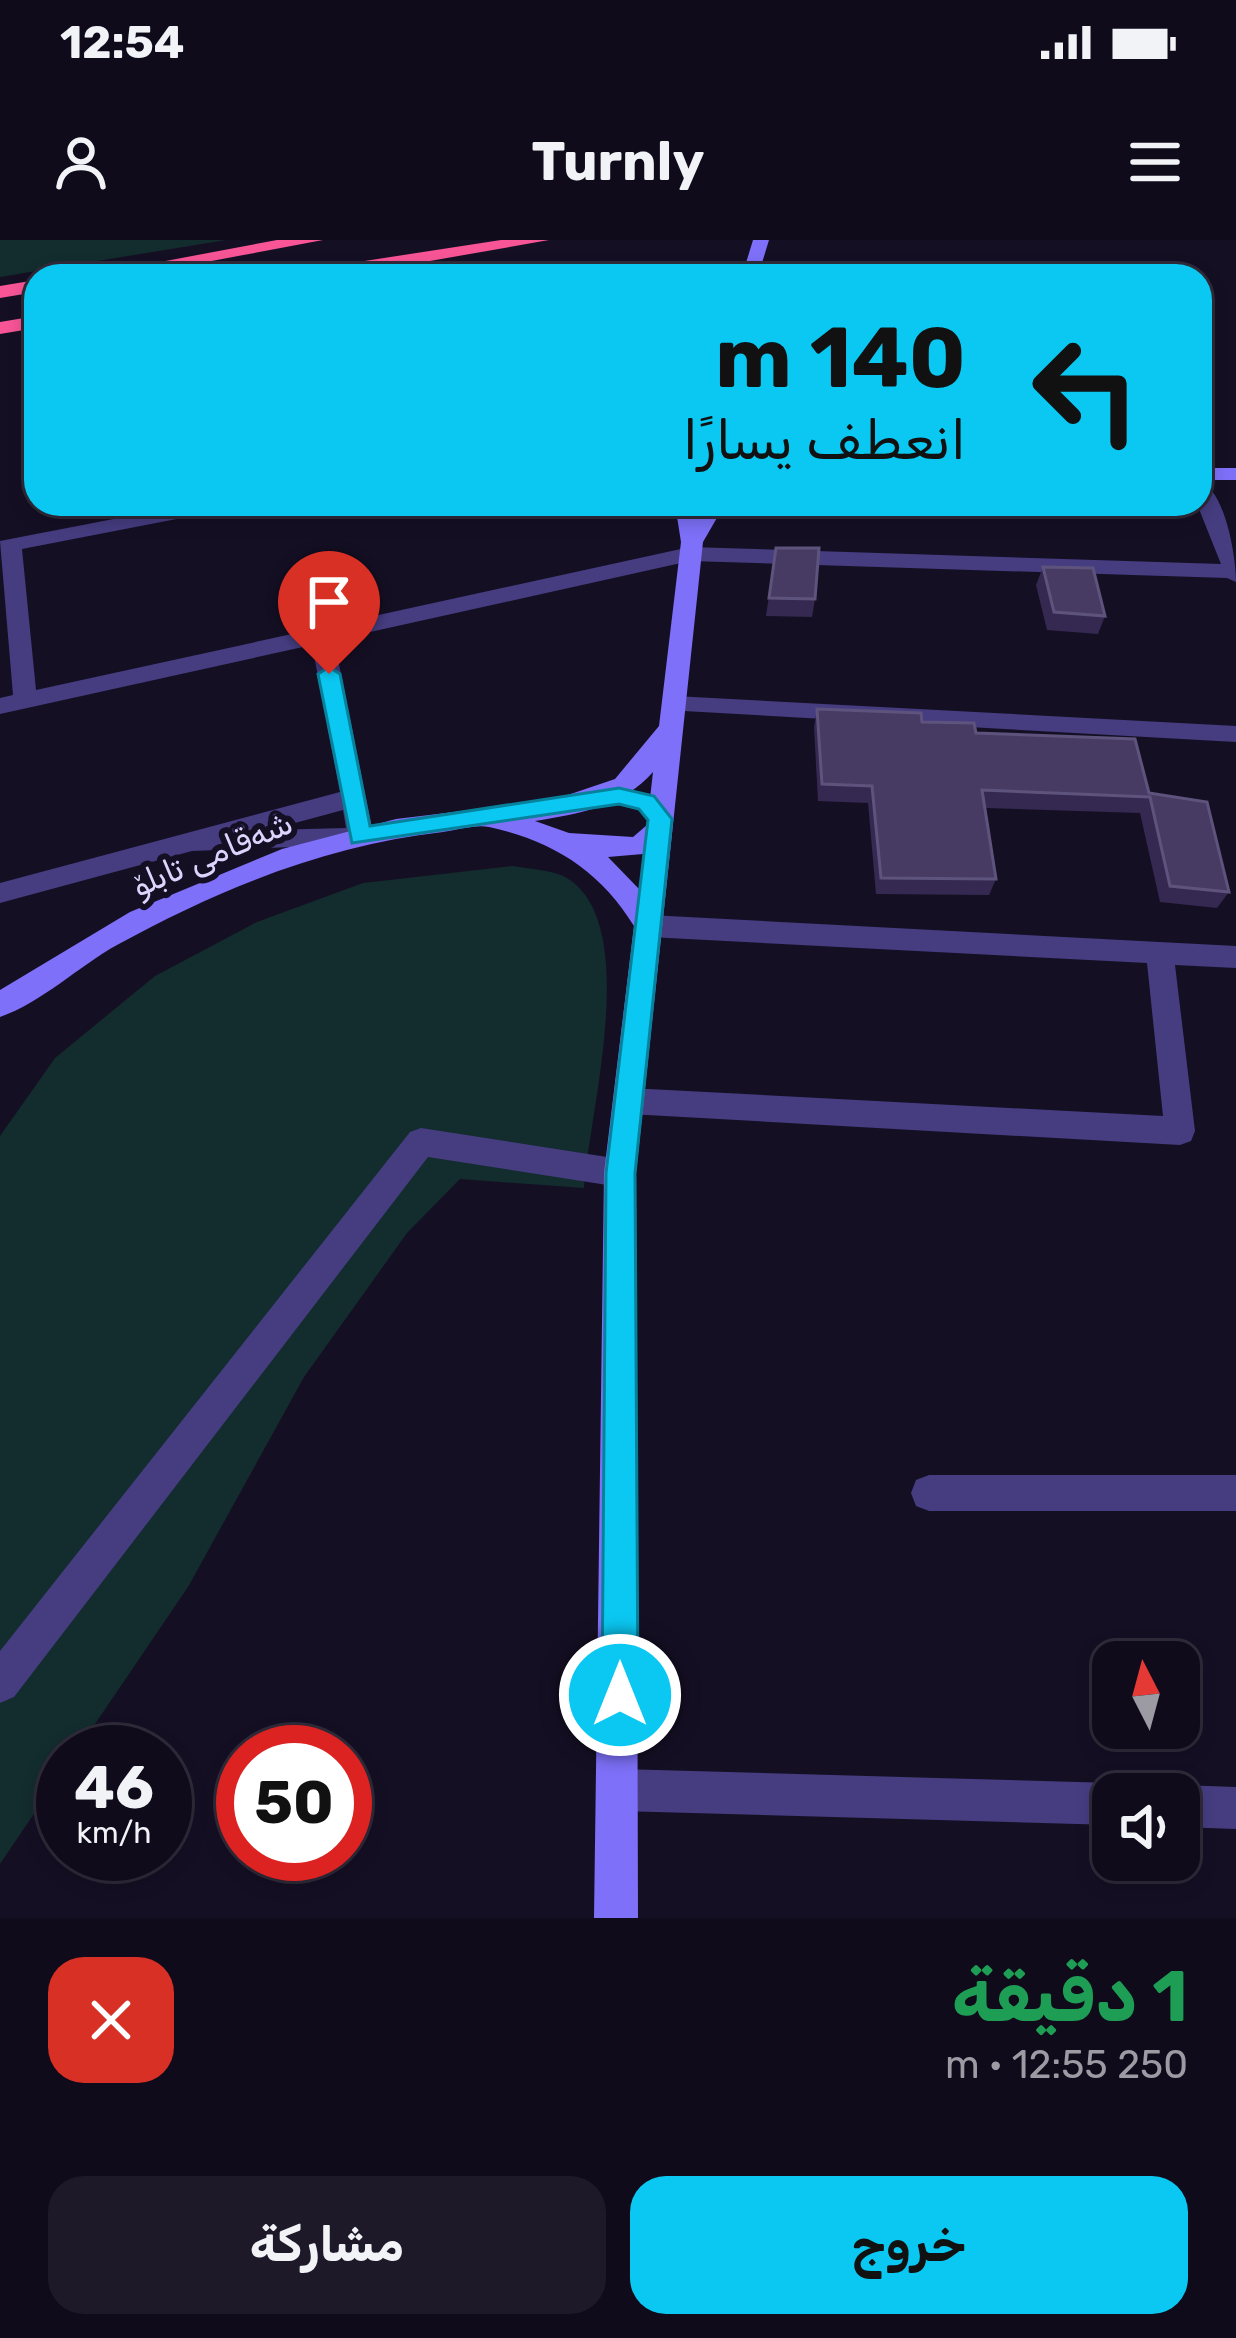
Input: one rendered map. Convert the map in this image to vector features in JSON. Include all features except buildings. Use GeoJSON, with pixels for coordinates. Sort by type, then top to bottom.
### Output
{"type":"FeatureCollection","features":[{"type":"Feature","properties":{"kind":"highway"},"geometry":{"type":"LineString","coordinates":[[168,264],[313,240]]}},
{"type":"Feature","properties":{"kind":"highway"},"geometry":{"type":"LineString","coordinates":[[384,264],[539,240]]}},
{"type":"Feature","properties":{"kind":"main road"},"geometry":{"type":"LineString","coordinates":[[616,1918],[620,1173],[691,548],[687,516]]}},
{"type":"Feature","properties":{"kind":"main road"},"geometry":{"type":"LineString","coordinates":[[691,548],[708,516]]}},
{"type":"Feature","properties":{"kind":"main road"},"geometry":{"type":"LineString","coordinates":[[585,802],[633,780],[673,710]]}},
{"type":"Feature","properties":{"kind":"main road"},"geometry":{"type":"LineString","coordinates":[[585,802],[633,797],[646,802],[660,823]]}},
{"type":"Feature","properties":{"kind":"main road","name":"شەقامی تابلۆ"},"geometry":{"type":"LineString","coordinates":[[0,1005],[38,978],[205,889],[281,858],[361,836],[585,802]]}},
{"type":"Feature","properties":{"kind":"main road"},"geometry":{"type":"LineString","coordinates":[[471,818],[628,850],[645,845],[660,823]]}},
{"type":"Feature","properties":{"kind":"main road"},"geometry":{"type":"LineString","coordinates":[[560,836],[609,869],[649,926]]}},
{"type":"Feature","properties":{"kind":"street"},"geometry":{"type":"LineString","coordinates":[[25,700],[6,546],[161,516]]}},
{"type":"Feature","properties":{"kind":"street"},"geometry":{"type":"LineString","coordinates":[[0,706],[691,548],[1235,573],[1212,516]]}},
{"type":"Feature","properties":{"kind":"street"},"geometry":{"type":"LineString","coordinates":[[194,842],[361,836],[321,633]]}},
{"type":"Feature","properties":{"kind":"street"},"geometry":{"type":"LineString","coordinates":[[673,710],[1236,734]]}},
{"type":"Feature","properties":{"kind":"street"},"geometry":{"type":"LineString","coordinates":[[0,893],[353,798]]}},
{"type":"Feature","properties":{"kind":"street"},"geometry":{"type":"LineString","coordinates":[[649,926],[1236,957]]}},
{"type":"Feature","properties":{"kind":"street"},"geometry":{"type":"LineString","coordinates":[[629,1101],[1180,1131],[1160,953]]}},
{"type":"Feature","properties":{"kind":"street"},"geometry":{"type":"LineString","coordinates":[[0,1683],[422,1142],[620,1173]]}},
{"type":"Feature","properties":{"kind":"street"},"geometry":{"type":"LineString","coordinates":[[929,1493],[1236,1493]]}},
{"type":"Feature","properties":{"kind":"street"},"geometry":{"type":"LineString","coordinates":[[620,1790],[1092,1803]]}},
{"type":"Feature","properties":{"kind":"street"},"geometry":{"type":"LineString","coordinates":[[1200,1807],[1236,1808]]}},
{"type":"Feature","properties":{"kind":"green space"},"geometry":{"type":"Polygon","coordinates":[[[0,240],[226,240],[79,264],[24,264],[24,273],[0,277],[0,240]]]}},
{"type":"Feature","properties":{"kind":"green space"},"geometry":{"type":"Polygon","coordinates":[[[513,866],[567,878],[589,901],[602,935],[607,977],[601,1069],[584,1188],[460,1179],[407,1233],[304,1377],[188,1587],[94,1725],[36,1725],[36,1811],[0,1864],[0,1136],[55,1058],[155,976],[257,922],[363,883],[513,866]]]}},
{"type":"Feature","properties":{"kind":"route"},"geometry":{"type":"LineString","coordinates":[[329,674],[361,836],[619,796],[646,802],[660,819],[620,1173],[620,1695]]}}]}
